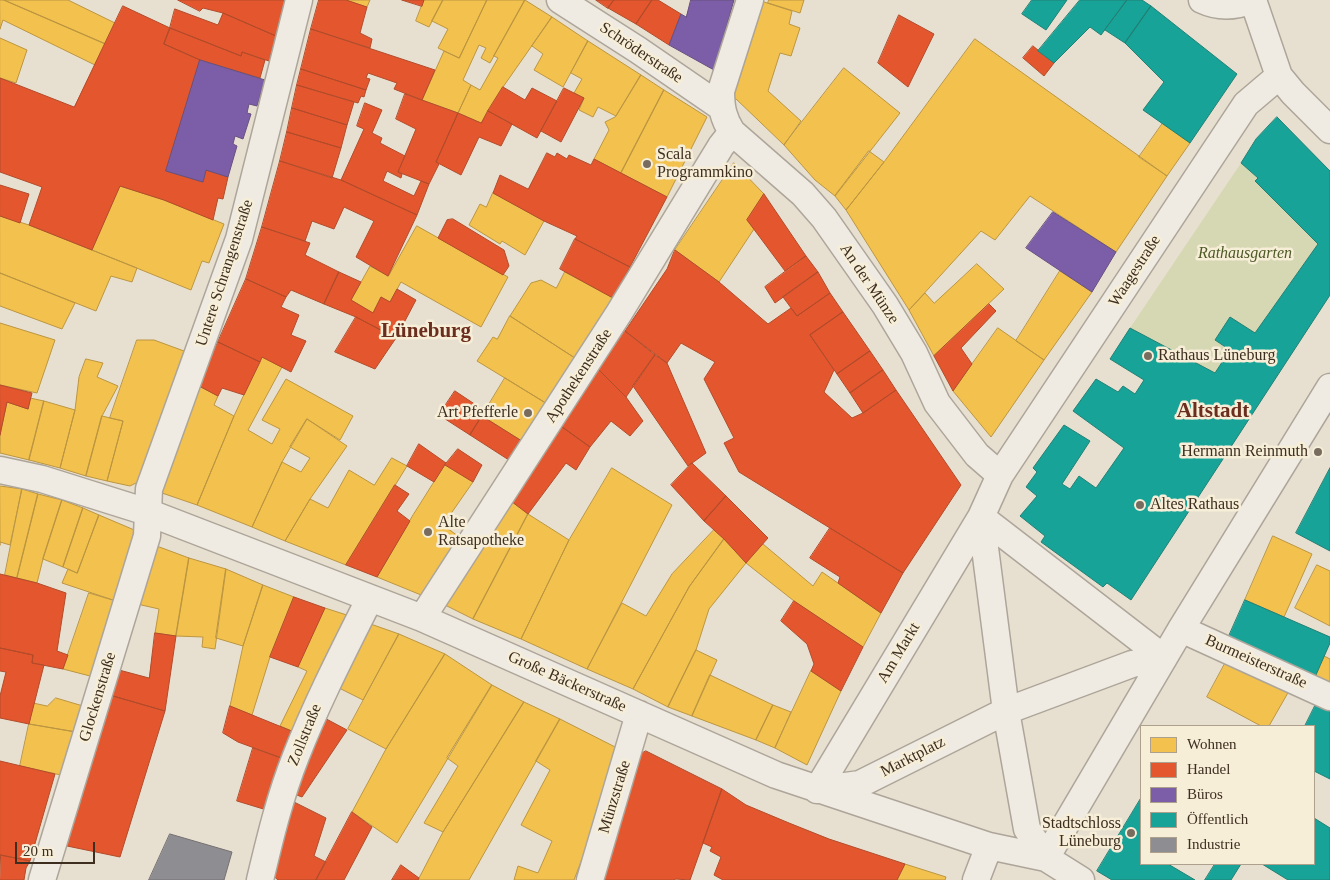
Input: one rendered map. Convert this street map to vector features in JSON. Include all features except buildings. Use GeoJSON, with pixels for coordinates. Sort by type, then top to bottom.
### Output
{"type":"FeatureCollection","features":[{"type":"Feature","properties":{"kind":"street","name":"Untere Schrangenstraße"},"geometry":{"type":"LineString","coordinates":[[147,512],[149,489],[239,239],[299,0]]}},
{"type":"Feature","properties":{"kind":"street","name":"Schröderstraße"},"geometry":{"type":"LineString","coordinates":[[560,0],[638,50],[721,107]]}},
{"type":"Feature","properties":{"kind":"street"},"geometry":{"type":"LineString","coordinates":[[721,107],[721,91],[750,0]]}},
{"type":"Feature","properties":{"kind":"street"},"geometry":{"type":"LineString","coordinates":[[1202,0],[1216,5],[1229,6],[1241,5],[1253,0],[1279,76],[1330,130]]}},
{"type":"Feature","properties":{"kind":"street","name":"Waagestraße"},"geometry":{"type":"LineString","coordinates":[[1000,475],[1246,104],[1279,76]]}},
{"type":"Feature","properties":{"kind":"street","name":"An der Münze"},"geometry":{"type":"LineString","coordinates":[[721,107],[725,121],[732,132],[803,194],[824,218],[885,305],[914,353],[937,403],[977,455],[1000,475]]}},
{"type":"Feature","properties":{"kind":"street","name":"Apothekenstraße"},"geometry":{"type":"LineString","coordinates":[[422,618],[619,313],[721,146],[732,132]]}},
{"type":"Feature","properties":{"kind":"street"},"geometry":{"type":"LineString","coordinates":[[1046,858],[1181,629],[1330,387]]}},
{"type":"Feature","properties":{"kind":"street","name":"Große Bäckerstraße"},"geometry":{"type":"LineString","coordinates":[[0,470],[42,479],[147,512],[422,618],[776,776],[989,846],[1046,858]]}},
{"type":"Feature","properties":{"kind":"street","name":"Am Markt"},"geometry":{"type":"LineString","coordinates":[[817,790],[981,517],[1000,475]]}},
{"type":"Feature","properties":{"kind":"street","name":"Glockenstraße"},"geometry":{"type":"LineString","coordinates":[[42,880],[147,536],[147,512]]}},
{"type":"Feature","properties":{"kind":"street"},"geometry":{"type":"LineString","coordinates":[[981,517],[1164,658]]}},
{"type":"Feature","properties":{"kind":"street"},"geometry":{"type":"LineString","coordinates":[[981,517],[1006,711],[1027,829],[1046,858],[1081,880]]}},
{"type":"Feature","properties":{"kind":"street","name":"Zollstraße"},"geometry":{"type":"LineString","coordinates":[[260,880],[275,819],[296,757],[329,679],[370,598]]}},
{"type":"Feature","properties":{"kind":"street","name":"Burmeisterstraße"},"geometry":{"type":"LineString","coordinates":[[1181,629],[1330,697]]}},
{"type":"Feature","properties":{"kind":"street","name":"Marktplatz"},"geometry":{"type":"LineString","coordinates":[[817,790],[860,784],[1006,711],[1132,664],[1164,658]]}},
{"type":"Feature","properties":{"kind":"street","name":"Münzstraße"},"geometry":{"type":"LineString","coordinates":[[590,880],[639,714]]}},
{"type":"Feature","properties":{"kind":"street"},"geometry":{"type":"LineString","coordinates":[[976,880],[989,846]]}},
{"type":"Feature","properties":{"kind":"green space","name":"Rathausgarten"},"geometry":{"type":"Polygon","coordinates":[[[1241,163],[1258,178],[1255,181],[1318,244],[1255,333],[1215,340],[1230,350],[1215,373],[1130,328],[1241,163]]]}},
{"type":"Feature","properties":{"kind":"place","name":"Scala Programmkino"},"geometry":{"type":"Point","coordinates":[647,164]}},
{"type":"Feature","properties":{"kind":"place","name":"Rathaus Lüneburg"},"geometry":{"type":"Point","coordinates":[1148,356]}},
{"type":"Feature","properties":{"kind":"place","name":"Art Pfefferle"},"geometry":{"type":"Point","coordinates":[528,413]}},
{"type":"Feature","properties":{"kind":"place","name":"Hermann Reinmuth"},"geometry":{"type":"Point","coordinates":[1318,452]}},
{"type":"Feature","properties":{"kind":"place","name":"Altes Rathaus"},"geometry":{"type":"Point","coordinates":[1140,505]}},
{"type":"Feature","properties":{"kind":"place","name":"Alte Ratsapotheke"},"geometry":{"type":"Point","coordinates":[428,532]}},
{"type":"Feature","properties":{"kind":"place","name":"Stadtschloss Lüneburg"},"geometry":{"type":"Point","coordinates":[1131,833]}},
{"type":"Feature","properties":{"kind":"district","name":"Lüneburg"},"geometry":{"type":"Point","coordinates":[426,332]}},
{"type":"Feature","properties":{"kind":"district","name":"Altstadt"},"geometry":{"type":"Point","coordinates":[1213,412]}}]}
